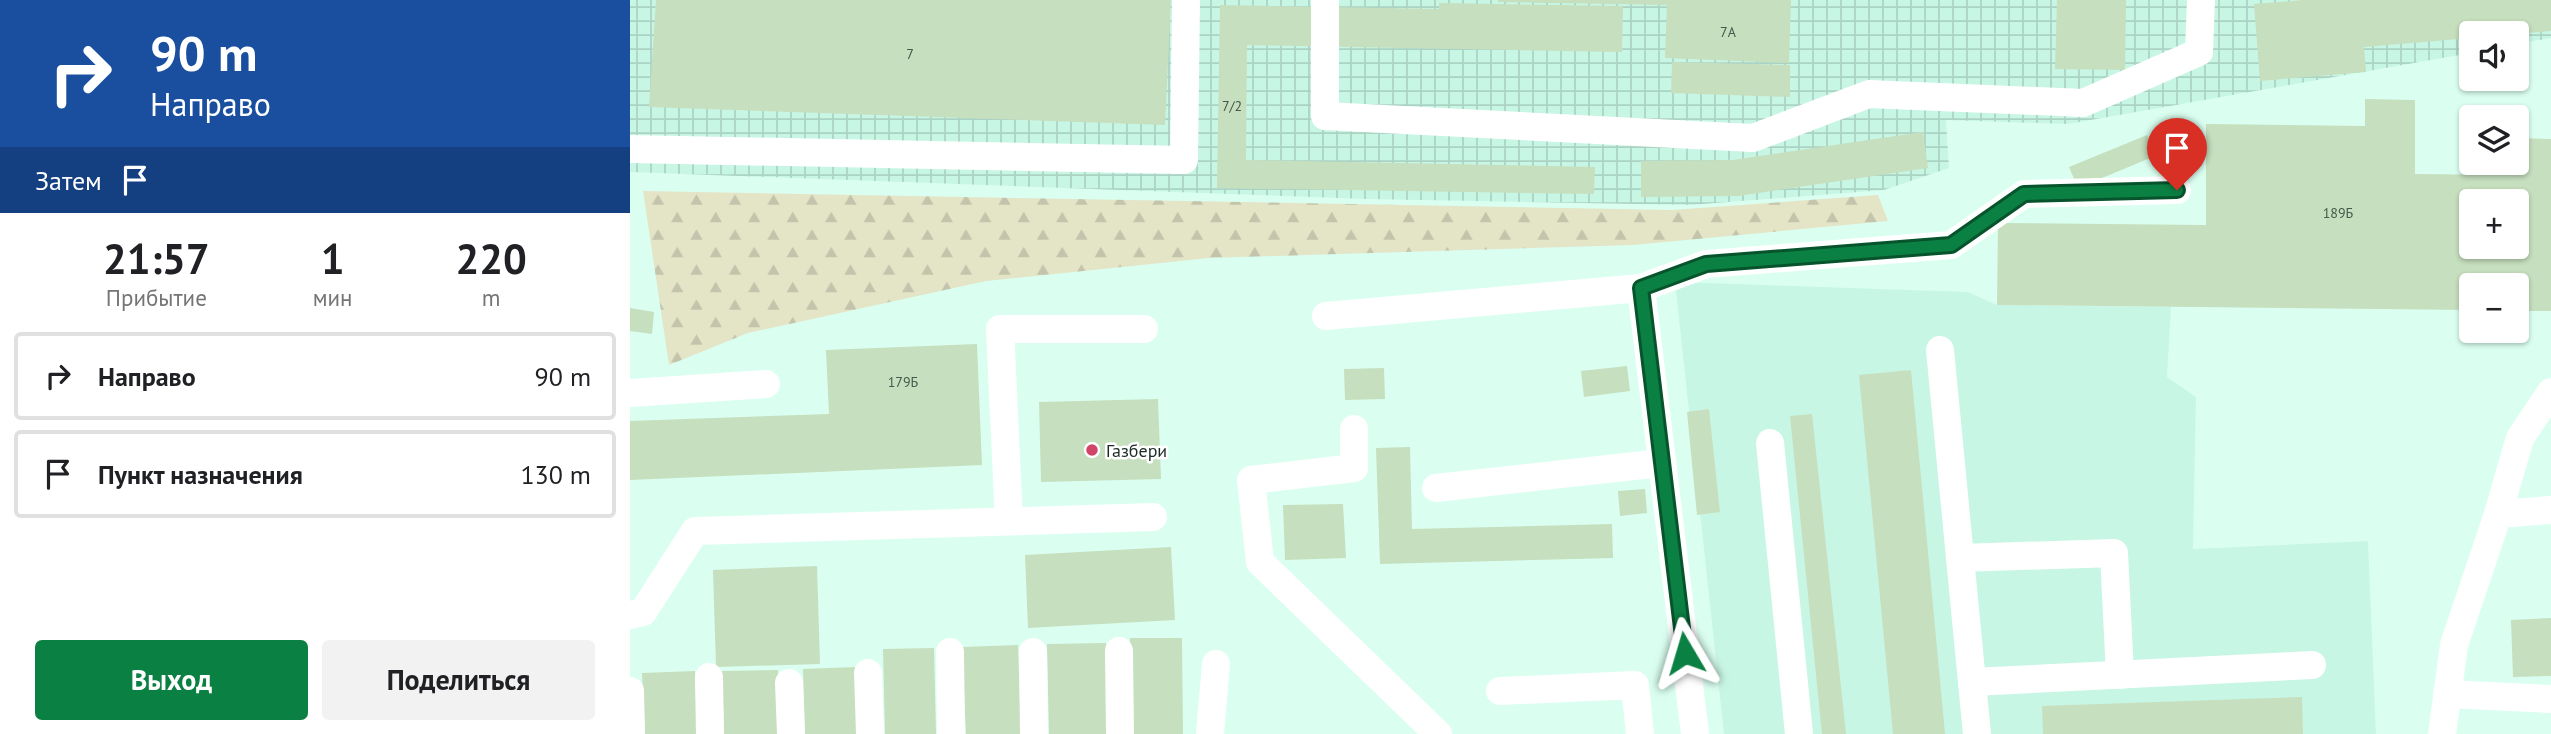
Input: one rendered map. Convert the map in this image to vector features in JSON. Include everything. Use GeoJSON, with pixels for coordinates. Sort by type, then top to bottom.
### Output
{"type":"FeatureCollection","features":[{"type":"Feature","properties":{"kind":"lane"},"geometry":{"type":"LineString","coordinates":[[630,149],[1184,160],[1186,0]]}},
{"type":"Feature","properties":{"kind":"lane"},"geometry":{"type":"LineString","coordinates":[[1325,0],[1325,116],[1754,138],[1869,94],[2083,103],[2199,52],[2201,0]]}},
{"type":"Feature","properties":{"kind":"lane"},"geometry":{"type":"LineString","coordinates":[[1326,316],[1641,288],[1706,264],[1951,245],[2024,194],[2177,190]]}},
{"type":"Feature","properties":{"kind":"lane"},"geometry":{"type":"LineString","coordinates":[[1641,288],[1695,734]]}},
{"type":"Feature","properties":{"kind":"lane"},"geometry":{"type":"LineString","coordinates":[[1009,521],[1000,328],[1144,329]]}},
{"type":"Feature","properties":{"kind":"lane"},"geometry":{"type":"LineString","coordinates":[[1940,350],[1977,734]]}},
{"type":"Feature","properties":{"kind":"lane"},"geometry":{"type":"LineString","coordinates":[[630,393],[766,384]]}},
{"type":"Feature","properties":{"kind":"lane"},"geometry":{"type":"LineString","coordinates":[[2442,734],[2454,645],[2498,514],[2520,438],[2551,392]]}},
{"type":"Feature","properties":{"kind":"lane"},"geometry":{"type":"LineString","coordinates":[[1354,429],[1354,468],[1251,480],[1260,562],[1438,734]]}},
{"type":"Feature","properties":{"kind":"lane"},"geometry":{"type":"LineString","coordinates":[[1770,443],[1799,734]]}},
{"type":"Feature","properties":{"kind":"lane"},"geometry":{"type":"LineString","coordinates":[[1436,488],[1661,463]]}},
{"type":"Feature","properties":{"kind":"lane"},"geometry":{"type":"LineString","coordinates":[[2498,514],[2551,510]]}},
{"type":"Feature","properties":{"kind":"lane"},"geometry":{"type":"LineString","coordinates":[[630,615],[643,612],[695,531],[1153,517]]}},
{"type":"Feature","properties":{"kind":"lane"},"geometry":{"type":"LineString","coordinates":[[1960,558],[2114,553],[2120,675]]}},
{"type":"Feature","properties":{"kind":"lane"},"geometry":{"type":"LineString","coordinates":[[1119,651],[1120,734]]}},
{"type":"Feature","properties":{"kind":"lane"},"geometry":{"type":"LineString","coordinates":[[950,652],[951,734]]}},
{"type":"Feature","properties":{"kind":"lane"},"geometry":{"type":"LineString","coordinates":[[1033,652],[1034,734]]}},
{"type":"Feature","properties":{"kind":"lane"},"geometry":{"type":"LineString","coordinates":[[1210,734],[1216,664]]}},
{"type":"Feature","properties":{"kind":"lane"},"geometry":{"type":"LineString","coordinates":[[1972,682],[2312,666]]}},
{"type":"Feature","properties":{"kind":"lane"},"geometry":{"type":"LineString","coordinates":[[868,673],[870,734]]}},
{"type":"Feature","properties":{"kind":"lane"},"geometry":{"type":"LineString","coordinates":[[709,677],[710,734]]}},
{"type":"Feature","properties":{"kind":"lane"},"geometry":{"type":"LineString","coordinates":[[789,682],[791,734]]}},
{"type":"Feature","properties":{"kind":"lane"},"geometry":{"type":"LineString","coordinates":[[1500,691],[1635,685],[1640,734]]}},
{"type":"Feature","properties":{"kind":"lane"},"geometry":{"type":"LineString","coordinates":[[630,691],[631,734]]}},
{"type":"Feature","properties":{"kind":"lane"},"geometry":{"type":"LineString","coordinates":[[2447,694],[2551,699]]}},
{"type":"Feature","properties":{"kind":"shaded area"},"geometry":{"type":"Polygon","coordinates":[[[630,0],[2551,0],[2551,38],[2529,42],[2529,21],[2459,21],[2459,55],[2068,124],[1946,120],[1949,168],[1884,190],[1690,205],[1366,199],[630,172],[630,0]]]}},
{"type":"Feature","properties":{"kind":"shaded area"},"geometry":{"type":"Polygon","coordinates":[[[1675,282],[1968,292],[1997,305],[2171,307],[2167,377],[2196,397],[2193,549],[2368,541],[2376,734],[1724,734],[1675,282]]]}},
{"type":"Feature","properties":{"kind":"green space"},"geometry":{"type":"Polygon","coordinates":[[[643,191],[1672,210],[1878,195],[1888,221],[1633,245],[1209,258],[986,281],[748,333],[669,365],[643,191]]]}},
{"type":"Feature","properties":{"kind":"building"},"geometry":{"type":"Polygon","coordinates":[[[656,0],[1171,0],[1165,125],[649,107],[656,0]]]}},
{"type":"Feature","properties":{"kind":"building"},"geometry":{"type":"Polygon","coordinates":[[[1498,0],[1791,0],[1789,63],[1665,58],[1667,5],[1498,0]]]}},
{"type":"Feature","properties":{"kind":"building"},"geometry":{"type":"Polygon","coordinates":[[[2057,0],[2126,0],[2125,70],[2055,69],[2057,0]]]}},
{"type":"Feature","properties":{"kind":"building"},"geometry":{"type":"Polygon","coordinates":[[[2304,0],[2551,0],[2551,31],[2529,33],[2529,21],[2459,21],[2459,39],[2364,47],[2366,72],[2260,81],[2254,4],[2304,0]]]}},
{"type":"Feature","properties":{"kind":"building"},"geometry":{"type":"Polygon","coordinates":[[[1439,3],[1623,6],[1622,52],[1247,45],[1246,160],[1595,167],[1594,194],[1217,188],[1220,5],[1439,9],[1439,3]]]}},
{"type":"Feature","properties":{"kind":"building"},"geometry":{"type":"Polygon","coordinates":[[[1672,62],[1790,65],[1790,97],[1671,93],[1672,62]]]}},
{"type":"Feature","properties":{"kind":"building"},"geometry":{"type":"Polygon","coordinates":[[[2365,99],[2415,100],[2415,174],[2529,175],[2529,138],[2551,139],[2551,311],[2529,311],[2529,273],[2459,273],[2459,310],[1997,305],[1998,223],[2206,225],[2206,124],[2365,126],[2365,99]]]}},
{"type":"Feature","properties":{"kind":"building"},"geometry":{"type":"Polygon","coordinates":[[[1923,132],[1928,168],[1738,196],[1641,197],[1641,161],[1733,160],[1923,132]]]}},
{"type":"Feature","properties":{"kind":"building"},"geometry":{"type":"Polygon","coordinates":[[[2147,135],[2155,156],[2078,188],[2069,167],[2147,135]]]}},
{"type":"Feature","properties":{"kind":"building"},"geometry":{"type":"Polygon","coordinates":[[[630,308],[654,312],[652,334],[630,331],[630,308]]]}},
{"type":"Feature","properties":{"kind":"building"},"geometry":{"type":"Polygon","coordinates":[[[977,344],[982,465],[630,480],[630,421],[829,414],[826,350],[977,344]]]}},
{"type":"Feature","properties":{"kind":"building"},"geometry":{"type":"Polygon","coordinates":[[[1627,366],[1630,391],[1584,397],[1581,371],[1627,366]]]}},
{"type":"Feature","properties":{"kind":"building"},"geometry":{"type":"Polygon","coordinates":[[[1384,368],[1385,399],[1345,400],[1344,369],[1384,368]]]}},
{"type":"Feature","properties":{"kind":"building"},"geometry":{"type":"Polygon","coordinates":[[[1911,370],[1945,734],[1893,734],[1859,375],[1911,370]]]}},
{"type":"Feature","properties":{"kind":"building"},"geometry":{"type":"Polygon","coordinates":[[[1158,399],[1161,479],[1041,482],[1039,402],[1158,399]]]}},
{"type":"Feature","properties":{"kind":"building"},"geometry":{"type":"Polygon","coordinates":[[[1709,409],[1720,512],[1697,515],[1687,412],[1709,409]]]}},
{"type":"Feature","properties":{"kind":"building"},"geometry":{"type":"Polygon","coordinates":[[[1812,414],[1846,734],[1822,734],[1790,416],[1812,414]]]}},
{"type":"Feature","properties":{"kind":"building"},"geometry":{"type":"Polygon","coordinates":[[[1410,447],[1412,529],[1612,524],[1613,558],[1380,564],[1376,448],[1410,447]]]}},
{"type":"Feature","properties":{"kind":"building"},"geometry":{"type":"Polygon","coordinates":[[[1645,489],[1647,513],[1620,516],[1618,491],[1645,489]]]}},
{"type":"Feature","properties":{"kind":"building"},"geometry":{"type":"Polygon","coordinates":[[[1343,504],[1346,558],[1285,560],[1283,505],[1343,504]]]}},
{"type":"Feature","properties":{"kind":"building"},"geometry":{"type":"Polygon","coordinates":[[[1171,547],[1175,620],[1028,628],[1025,555],[1171,547]]]}},
{"type":"Feature","properties":{"kind":"building"},"geometry":{"type":"Polygon","coordinates":[[[817,566],[820,664],[716,667],[713,570],[817,566]]]}},
{"type":"Feature","properties":{"kind":"building"},"geometry":{"type":"Polygon","coordinates":[[[2551,618],[2551,676],[2513,677],[2511,620],[2551,618]]]}},
{"type":"Feature","properties":{"kind":"building"},"geometry":{"type":"Polygon","coordinates":[[[1130,638],[1182,638],[1183,734],[1131,734],[1130,638]]]}},
{"type":"Feature","properties":{"kind":"building"},"geometry":{"type":"Polygon","coordinates":[[[1106,643],[1108,734],[1049,734],[1047,644],[1106,643]]]}},
{"type":"Feature","properties":{"kind":"building"},"geometry":{"type":"Polygon","coordinates":[[[1018,645],[1021,734],[966,734],[962,647],[1018,645]]]}},
{"type":"Feature","properties":{"kind":"building"},"geometry":{"type":"Polygon","coordinates":[[[934,648],[936,734],[885,734],[883,649],[934,648]]]}},
{"type":"Feature","properties":{"kind":"building"},"geometry":{"type":"Polygon","coordinates":[[[856,667],[858,734],[805,734],[803,669],[856,667]]]}},
{"type":"Feature","properties":{"kind":"building"},"geometry":{"type":"Polygon","coordinates":[[[778,670],[779,734],[724,734],[722,671],[778,670]]]}},
{"type":"Feature","properties":{"kind":"building"},"geometry":{"type":"Polygon","coordinates":[[[695,671],[697,734],[645,734],[642,673],[695,671]]]}},
{"type":"Feature","properties":{"kind":"building"},"geometry":{"type":"Polygon","coordinates":[[[2302,697],[2303,734],[2043,734],[2042,706],[2302,697]]]}},
{"type":"Feature","properties":{"kind":"place","name":"Газбери"},"geometry":{"type":"Point","coordinates":[1092,450]}},
{"type":"Feature","properties":{"kind":"route"},"geometry":{"type":"LineString","coordinates":[[1685,653],[1641,288],[1706,264],[1951,245],[2024,194],[2177,190]]}}]}
